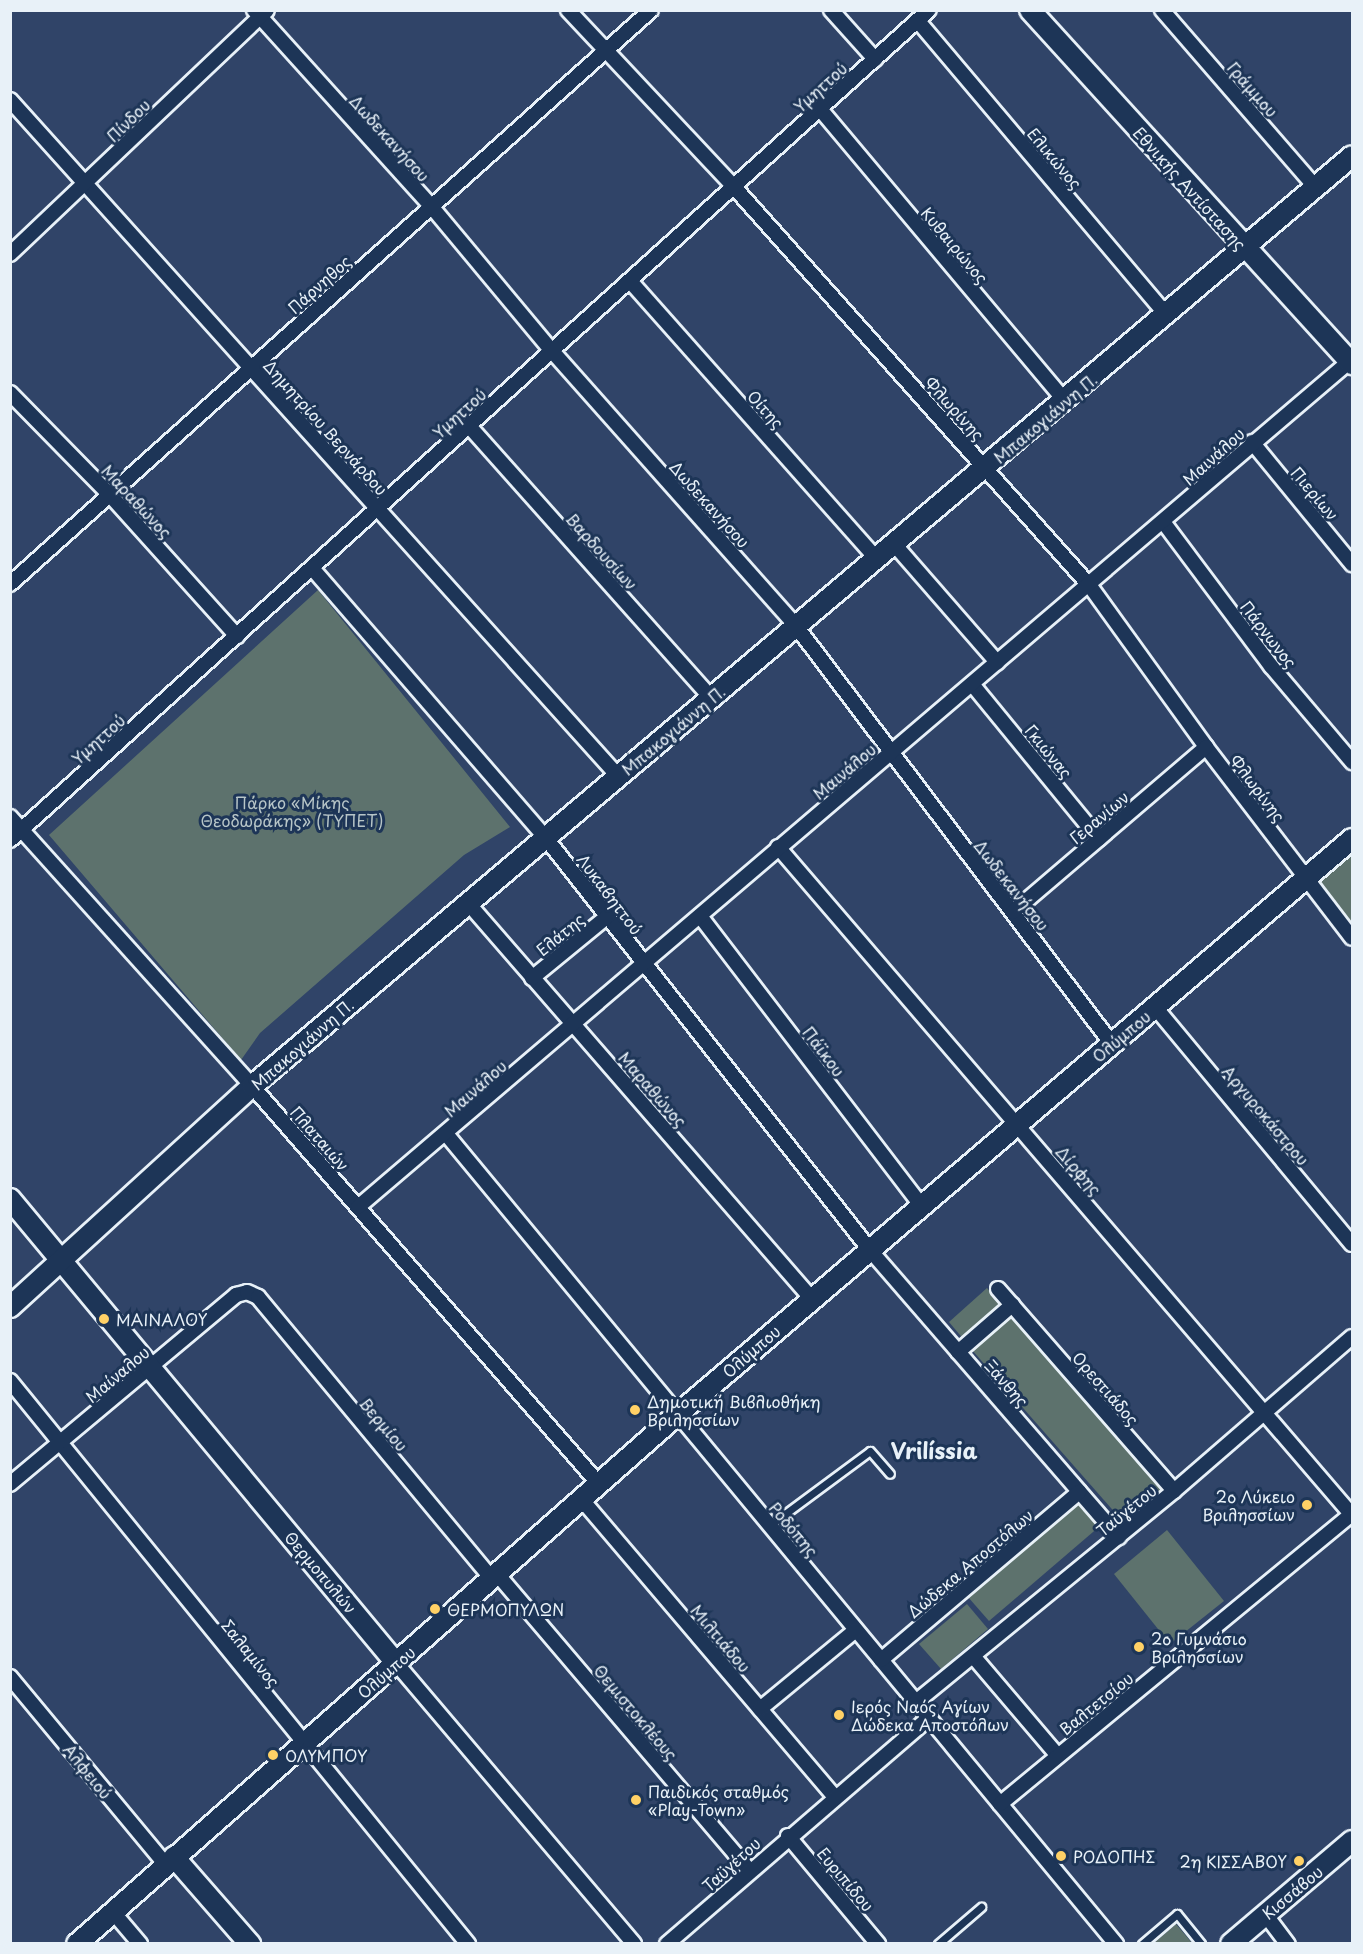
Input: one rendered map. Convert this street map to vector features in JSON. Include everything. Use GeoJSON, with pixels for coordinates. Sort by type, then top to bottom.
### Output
{"type":"FeatureCollection","features":[{"type":"Feature","properties":{"kind":"street","name":"Φλωρίνης"},"geometry":{"type":"LineString","coordinates":[[568,10],[734,187],[1090,586],[1206,747],[1353,938]]}},
{"type":"Feature","properties":{"kind":"street","name":"Πάρνηθος"},"geometry":{"type":"LineString","coordinates":[[10,584],[604,49],[651,10]]}},
{"type":"Feature","properties":{"kind":"street"},"geometry":{"type":"LineString","coordinates":[[831,10],[875,59]]}},
{"type":"Feature","properties":{"kind":"street","name":"Υμηττού"},"geometry":{"type":"LineString","coordinates":[[10,840],[929,10]]}},
{"type":"Feature","properties":{"kind":"street","name":"Εθνικής Αντίστασης"},"geometry":{"type":"LineString","coordinates":[[1030,10],[1351,363]]}},
{"type":"Feature","properties":{"kind":"street","name":"Γράμμου"},"geometry":{"type":"LineString","coordinates":[[1162,10],[1317,189]]}},
{"type":"Feature","properties":{"kind":"street","name":"Πίνδου"},"geometry":{"type":"LineString","coordinates":[[10,254],[260,13]]}},
{"type":"Feature","properties":{"kind":"street","name":"Δωδεκανήσου"},"geometry":{"type":"LineString","coordinates":[[260,13],[431,207],[552,351],[796,626],[890,754],[1112,1044]]}},
{"type":"Feature","properties":{"kind":"street","name":"Ελικώνος"},"geometry":{"type":"LineString","coordinates":[[918,21],[1167,316]]}},
{"type":"Feature","properties":{"kind":"street","name":"Δημητρίου Βερνάρδου"},"geometry":{"type":"LineString","coordinates":[[10,100],[618,776]]}},
{"type":"Feature","properties":{"kind":"street","name":"Κυθαιρώνος"},"geometry":{"type":"LineString","coordinates":[[820,109],[1065,401]]}},
{"type":"Feature","properties":{"kind":"street","name":"Μπακογιάννη Π."},"geometry":{"type":"LineString","coordinates":[[10,1307],[252,1086],[1317,189],[1351,165]]}},
{"type":"Feature","properties":{"kind":"street","name":"Οίτης"},"geometry":{"type":"LineString","coordinates":[[630,281],[877,559]]}},
{"type":"Feature","properties":{"kind":"street","name":"Μαινάλου"},"geometry":{"type":"LineString","coordinates":[[358,1207],[447,1135],[778,847],[1164,523],[1252,442],[1351,363]]}},
{"type":"Feature","properties":{"kind":"street","name":"Μαραθώνος"},"geometry":{"type":"LineString","coordinates":[[10,393],[110,495],[237,636]]}},
{"type":"Feature","properties":{"kind":"street","name":"Βαρδουσίων"},"geometry":{"type":"LineString","coordinates":[[469,426],[711,698]]}},
{"type":"Feature","properties":{"kind":"street","name":"Πιερίων"},"geometry":{"type":"LineString","coordinates":[[1252,442],[1353,564]]}},
{"type":"Feature","properties":{"kind":"street","name":"Πάρνωνος"},"geometry":{"type":"LineString","coordinates":[[1164,523],[1271,666],[1353,762]]}},
{"type":"Feature","properties":{"kind":"street"},"geometry":{"type":"LineString","coordinates":[[894,544],[997,662]]}},
{"type":"Feature","properties":{"kind":"street","name":"Λυκαβηττού"},"geometry":{"type":"LineString","coordinates":[[312,568],[545,837],[609,915],[642,964],[870,1250]]}},
{"type":"Feature","properties":{"kind":"street","name":"Γκιώνας"},"geometry":{"type":"LineString","coordinates":[[972,684],[1100,838]]}},
{"type":"Feature","properties":{"kind":"street","name":"Γερανίων"},"geometry":{"type":"LineString","coordinates":[[1013,912],[1206,747]]}},
{"type":"Feature","properties":{"kind":"street","name":"Πλαταιών"},"geometry":{"type":"LineString","coordinates":[[10,817],[252,1086],[600,1485]]}},
{"type":"Feature","properties":{"kind":"street","name":"Ολύμπου"},"geometry":{"type":"LineString","coordinates":[[77,1944],[583,1501],[678,1414],[1353,839]]}},
{"type":"Feature","properties":{"kind":"street","name":"Δίρφης"},"geometry":{"type":"LineString","coordinates":[[778,847],[1352,1514]]}},
{"type":"Feature","properties":{"kind":"street","name":"Μαραθώνος"},"geometry":{"type":"LineString","coordinates":[[468,903],[532,978],[576,1024],[812,1299]]}},
{"type":"Feature","properties":{"kind":"street","name":"Ελάτης"},"geometry":{"type":"LineString","coordinates":[[532,978],[609,915]]}},
{"type":"Feature","properties":{"kind":"street","name":"Πάϊκου"},"geometry":{"type":"LineString","coordinates":[[700,916],[922,1206]]}},
{"type":"Feature","properties":{"kind":"street","name":"Αργυροκάστρου"},"geometry":{"type":"LineString","coordinates":[[1155,1008],[1353,1244]]}},
{"type":"Feature","properties":{"kind":"street","name":"Ροδόπης"},"geometry":{"type":"LineString","coordinates":[[447,1135],[1116,1944]]}},
{"type":"Feature","properties":{"kind":"street","name":"Θερμοπυλών"},"geometry":{"type":"LineString","coordinates":[[10,1199],[63,1259],[396,1663],[634,1944]]}},
{"type":"Feature","properties":{"kind":"street","name":"Ξάνθης"},"geometry":{"type":"LineString","coordinates":[[870,1250],[1119,1537]]}},
{"type":"Feature","properties":{"kind":"street","name":"Ορεστιάδος"},"geometry":{"type":"LineString","coordinates":[[998,1290],[1174,1491]]}},
{"type":"Feature","properties":{"kind":"street","name":"Μαίναλου"},"geometry":{"type":"LineString","coordinates":[[10,1484],[61,1444],[236,1295],[246,1292]]}},
{"type":"Feature","properties":{"kind":"street","name":"Βερμίου"},"geometry":{"type":"LineString","coordinates":[[246,1292],[258,1297],[495,1578]]}},
{"type":"Feature","properties":{"kind":"street"},"geometry":{"type":"LineString","coordinates":[[958,1352],[1012,1305]]}},
{"type":"Feature","properties":{"kind":"street","name":"Ταϋγέτου"},"geometry":{"type":"LineString","coordinates":[[916,1702],[1119,1537],[1353,1337]]}},
{"type":"Feature","properties":{"kind":"street","name":"Σαλαμίνος"},"geometry":{"type":"LineString","coordinates":[[10,1381],[468,1944]]}},
{"type":"Feature","properties":{"kind":"street","name":"Δώδεκα Αποστόλων"},"geometry":{"type":"LineString","coordinates":[[881,1660],[1079,1492]]}},
{"type":"Feature","properties":{"kind":"street","name":"Μιλτιάδου"},"geometry":{"type":"LineString","coordinates":[[583,1501],[834,1796]]}},
{"type":"Feature","properties":{"kind":"street","name":"Βαλτετσίου"},"geometry":{"type":"LineString","coordinates":[[1000,1804],[1352,1514]]}},
{"type":"Feature","properties":{"kind":"street","name":"Θεμιστοκλέους"},"geometry":{"type":"LineString","coordinates":[[495,1578],[749,1870]]}},
{"type":"Feature","properties":{"kind":"street"},"geometry":{"type":"LineString","coordinates":[[760,1709],[856,1630]]}},
{"type":"Feature","properties":{"kind":"street"},"geometry":{"type":"LineString","coordinates":[[973,1656],[1058,1756]]}},
{"type":"Feature","properties":{"kind":"street","name":"Αλφειού"},"geometry":{"type":"LineString","coordinates":[[10,1677],[170,1861],[250,1944]]}},
{"type":"Feature","properties":{"kind":"street","name":"Ταϋγέτου"},"geometry":{"type":"LineString","coordinates":[[667,1944],[834,1796],[929,1718]]}},
{"type":"Feature","properties":{"kind":"street","name":"Ευριπίδου"},"geometry":{"type":"LineString","coordinates":[[788,1836],[878,1944]]}},
{"type":"Feature","properties":{"kind":"street","name":"Κισσάβου"},"geometry":{"type":"LineString","coordinates":[[1231,1944],[1353,1841]]}},
{"type":"Feature","properties":{"kind":"street"},"geometry":{"type":"LineString","coordinates":[[113,1912],[140,1944]]}},
{"type":"Feature","properties":{"kind":"street"},"geometry":{"type":"LineString","coordinates":[[1265,1914],[1288,1944]]}},
{"type":"Feature","properties":{"kind":"lane"},"geometry":{"type":"LineString","coordinates":[[770,1525],[870,1451],[890,1474]]}},
{"type":"Feature","properties":{"kind":"lane"},"geometry":{"type":"LineString","coordinates":[[938,1944],[981,1906]]}},
{"type":"Feature","properties":{"kind":"lane"},"geometry":{"type":"LineString","coordinates":[[1142,1944],[1177,1914],[1201,1944]]}},
{"type":"Feature","properties":{"kind":"green space","name":"Πάρκο «Μίκης Θεοδωράκης» (ΤΥΠΕΤ)"},"geometry":{"type":"Polygon","coordinates":[[[318,590],[510,827],[464,855],[260,1033],[241,1060],[49,835],[318,590]]]}},
{"type":"Feature","properties":{"kind":"green space"},"geometry":{"type":"Polygon","coordinates":[[[1352,852],[1352,923],[1319,880],[1352,852]]]}},
{"type":"Feature","properties":{"kind":"green space"},"geometry":{"type":"Polygon","coordinates":[[[987,1288],[998,1301],[998,1310],[965,1341],[949,1322],[987,1288]]]}},
{"type":"Feature","properties":{"kind":"green space"},"geometry":{"type":"Polygon","coordinates":[[[1013,1316],[1166,1491],[1125,1524],[972,1350],[1013,1316]]]}},
{"type":"Feature","properties":{"kind":"green space"},"geometry":{"type":"Polygon","coordinates":[[[1080,1501],[1100,1526],[989,1621],[968,1597],[1080,1501]]]}},
{"type":"Feature","properties":{"kind":"green space"},"geometry":{"type":"Polygon","coordinates":[[[1167,1530],[1224,1601],[1170,1644],[1114,1574],[1167,1530]]]}},
{"type":"Feature","properties":{"kind":"green space"},"geometry":{"type":"Polygon","coordinates":[[[967,1604],[988,1629],[941,1669],[919,1644],[967,1604]]]}},
{"type":"Feature","properties":{"kind":"green space"},"geometry":{"type":"Polygon","coordinates":[[[1176,1924],[1192,1943],[1154,1943],[1176,1924]]]}},
{"type":"Feature","properties":{"kind":"place","name":"ΜΑΙΝΑΛΟΥ"},"geometry":{"type":"Point","coordinates":[104,1319]}},
{"type":"Feature","properties":{"kind":"place","name":"Δημοτική Βιβλιοθήκη Βριλησσίων"},"geometry":{"type":"Point","coordinates":[635,1410]}},
{"type":"Feature","properties":{"kind":"place","name":"2ο Λύκειο Βριλησσίων"},"geometry":{"type":"Point","coordinates":[1307,1505]}},
{"type":"Feature","properties":{"kind":"place","name":"ΘΕΡΜΟΠΥΛΩΝ"},"geometry":{"type":"Point","coordinates":[435,1609]}},
{"type":"Feature","properties":{"kind":"place","name":"2ο Γυμνάσιο Βριλησσίων"},"geometry":{"type":"Point","coordinates":[1139,1647]}},
{"type":"Feature","properties":{"kind":"place","name":"Ιερός Ναός Αγίων Δώδεκα Αποστόλων"},"geometry":{"type":"Point","coordinates":[839,1715]}},
{"type":"Feature","properties":{"kind":"place","name":"ΟΛΥΜΠΟΥ"},"geometry":{"type":"Point","coordinates":[273,1755]}},
{"type":"Feature","properties":{"kind":"place","name":"Παιδικός σταθμός «Play-Town»"},"geometry":{"type":"Point","coordinates":[636,1800]}},
{"type":"Feature","properties":{"kind":"place","name":"ΡΟΔΟΠΗΣ"},"geometry":{"type":"Point","coordinates":[1061,1856]}},
{"type":"Feature","properties":{"kind":"place","name":"2η ΚΙΣΣΑΒΟΥ"},"geometry":{"type":"Point","coordinates":[1299,1861]}},
{"type":"Feature","properties":{"kind":"district","name":"Vrilíssia"},"geometry":{"type":"Point","coordinates":[934,1450]}}]}
